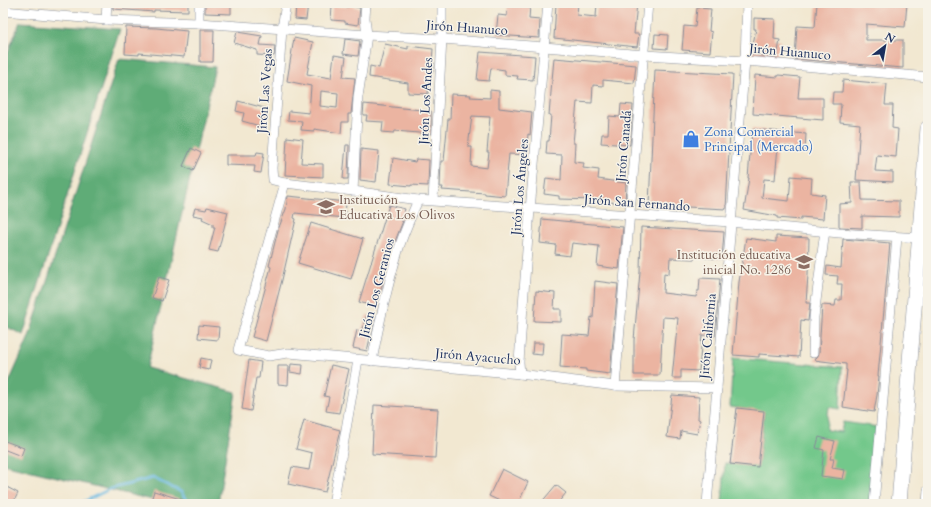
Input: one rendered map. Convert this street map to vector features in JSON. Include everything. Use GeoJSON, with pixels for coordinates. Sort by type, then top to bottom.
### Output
{"type":"FeatureCollection","features":[{"type":"Feature","properties":{"kind":"highway"},"geometry":{"type":"LineString","coordinates":[[899,504],[928,128]]}},
{"type":"Feature","properties":{"kind":"street"},"geometry":{"type":"LineString","coordinates":[[106,20],[107,3]]}},
{"type":"Feature","properties":{"kind":"street"},"geometry":{"type":"LineString","coordinates":[[199,3],[199,23]]}},
{"type":"Feature","properties":{"kind":"street","name":"Jirón Las Vegas"},"geometry":{"type":"LineString","coordinates":[[273,180],[272,168],[282,29],[286,3]]}},
{"type":"Feature","properties":{"kind":"street"},"geometry":{"type":"LineString","coordinates":[[352,190],[358,97],[368,35],[365,18],[366,3]]}},
{"type":"Feature","properties":{"kind":"street","name":"Jirón Los Andes"},"geometry":{"type":"LineString","coordinates":[[434,200],[442,39],[442,3]]}},
{"type":"Feature","properties":{"kind":"street","name":"Jirón Los Ángeles"},"geometry":{"type":"LineString","coordinates":[[520,374],[520,354],[531,208],[548,3]]}},
{"type":"Feature","properties":{"kind":"street","name":"Jirón Canadá"},"geometry":{"type":"LineString","coordinates":[[615,386],[645,56],[648,3]]}},
{"type":"Feature","properties":{"kind":"street","name":"Jirón California"},"geometry":{"type":"LineString","coordinates":[[707,504],[745,61],[747,3]]}},
{"type":"Feature","properties":{"kind":"street","name":"Jirón Huanuco"},"geometry":{"type":"LineString","coordinates":[[3,11],[24,8],[106,20],[199,23],[442,39],[645,56],[745,61],[928,77]]}},
{"type":"Feature","properties":{"kind":"street","name":"Jirón San Fernando"},"geometry":{"type":"LineString","coordinates":[[273,180],[285,184],[352,190],[418,200],[730,222],[920,238]]}},
{"type":"Feature","properties":{"kind":"street","name":"Jirón Ayacucho"},"geometry":{"type":"LineString","coordinates":[[285,184],[238,350],[269,356],[288,353],[337,357],[520,374],[615,386],[717,388]]}},
{"type":"Feature","properties":{"kind":"street","name":"Jirón Los Geranios"},"geometry":{"type":"LineString","coordinates":[[372,361],[379,321],[398,250],[418,200]]}},
{"type":"Feature","properties":{"kind":"street"},"geometry":{"type":"LineString","coordinates":[[812,353],[814,317],[825,230]]}},
{"type":"Feature","properties":{"kind":"street"},"geometry":{"type":"LineString","coordinates":[[874,504],[897,237]]}},
{"type":"Feature","properties":{"kind":"street"},"geometry":{"type":"LineString","coordinates":[[333,504],[358,360]]}},
{"type":"Feature","properties":{"kind":"street"},"geometry":{"type":"LineString","coordinates":[[926,504],[928,490]]}},
{"type":"Feature","properties":{"kind":"green space"},"geometry":{"type":"Polygon","coordinates":[[[20,22],[120,29],[23,335],[3,325],[3,64],[20,22]]]}},
{"type":"Feature","properties":{"kind":"green space"},"geometry":{"type":"Polygon","coordinates":[[[119,59],[215,67],[147,368],[236,392],[218,504],[169,504],[3,464],[3,396],[29,337],[119,59]]]}},
{"type":"Feature","properties":{"kind":"green space"},"geometry":{"type":"Polygon","coordinates":[[[733,358],[842,367],[840,409],[829,407],[826,430],[841,432],[843,422],[878,427],[870,504],[774,504],[754,501],[753,504],[722,504],[725,463],[758,467],[764,412],[730,407],[733,358]]]}},
{"type":"Feature","properties":{"kind":"building"},"geometry":{"type":"Polygon","coordinates":[[[113,3],[188,3],[188,11],[154,10],[154,12],[113,9],[113,3]]]}},
{"type":"Feature","properties":{"kind":"building"},"geometry":{"type":"Polygon","coordinates":[[[205,3],[231,3],[231,14],[205,13],[205,3]]]}},
{"type":"Feature","properties":{"kind":"building"},"geometry":{"type":"Polygon","coordinates":[[[296,3],[308,3],[306,20],[295,19],[296,3]]]}},
{"type":"Feature","properties":{"kind":"building"},"geometry":{"type":"Polygon","coordinates":[[[508,3],[530,5],[529,19],[540,20],[539,38],[496,35],[498,15],[507,16],[508,3]]]}},
{"type":"Feature","properties":{"kind":"building"},"geometry":{"type":"Polygon","coordinates":[[[556,3],[578,3],[577,15],[596,17],[597,3],[637,3],[634,34],[639,34],[637,47],[554,38],[556,3]]]}},
{"type":"Feature","properties":{"kind":"building"},"geometry":{"type":"Polygon","coordinates":[[[817,3],[907,3],[905,27],[866,24],[866,40],[903,40],[903,68],[795,59],[797,26],[815,27],[817,3]]]}},
{"type":"Feature","properties":{"kind":"building"},"geometry":{"type":"Polygon","coordinates":[[[348,5],[360,8],[358,25],[345,23],[345,21],[331,20],[332,6],[348,7],[348,5]]]}},
{"type":"Feature","properties":{"kind":"building"},"geometry":{"type":"Polygon","coordinates":[[[697,8],[711,9],[709,31],[712,32],[710,52],[682,50],[684,26],[695,27],[697,8]]]}},
{"type":"Feature","properties":{"kind":"building"},"geometry":{"type":"Polygon","coordinates":[[[754,18],[775,19],[774,39],[780,40],[777,58],[751,54],[756,29],[754,29],[754,18]]]}},
{"type":"Feature","properties":{"kind":"building"},"geometry":{"type":"Polygon","coordinates":[[[126,27],[187,31],[184,57],[139,53],[139,55],[125,54],[126,27]]]}},
{"type":"Feature","properties":{"kind":"building"},"geometry":{"type":"Polygon","coordinates":[[[200,30],[214,30],[213,62],[200,62],[200,30]]]}},
{"type":"Feature","properties":{"kind":"building"},"geometry":{"type":"Polygon","coordinates":[[[237,32],[262,36],[260,45],[275,46],[274,56],[257,55],[257,50],[234,43],[237,32]]]}},
{"type":"Feature","properties":{"kind":"building"},"geometry":{"type":"Polygon","coordinates":[[[655,34],[668,35],[667,49],[654,48],[655,34]]]}},
{"type":"Feature","properties":{"kind":"building"},"geometry":{"type":"Polygon","coordinates":[[[294,38],[313,42],[307,74],[331,78],[334,55],[346,57],[343,77],[355,78],[351,114],[348,114],[348,122],[342,122],[341,133],[314,129],[314,131],[301,130],[302,121],[288,120],[289,111],[309,113],[311,86],[287,81],[294,38]],[[321,91],[320,106],[337,108],[338,93],[321,91]]]}},
{"type":"Feature","properties":{"kind":"building"},"geometry":{"type":"Polygon","coordinates":[[[345,39],[360,41],[358,56],[343,54],[345,39]]]}},
{"type":"Feature","properties":{"kind":"building"},"geometry":{"type":"Polygon","coordinates":[[[385,44],[408,49],[408,46],[433,49],[433,72],[429,71],[428,94],[408,93],[408,83],[369,77],[370,66],[379,68],[385,44]]]}},
{"type":"Feature","properties":{"kind":"building"},"geometry":{"type":"Polygon","coordinates":[[[480,52],[535,56],[533,80],[517,79],[518,76],[505,75],[505,70],[491,68],[489,81],[477,80],[480,52]]]}},
{"type":"Feature","properties":{"kind":"building"},"geometry":{"type":"Polygon","coordinates":[[[554,58],[636,65],[634,83],[603,80],[603,86],[593,85],[592,103],[577,102],[573,143],[575,143],[574,162],[584,163],[583,168],[599,170],[598,179],[626,183],[625,204],[596,200],[559,199],[559,196],[544,194],[546,178],[561,180],[562,155],[546,154],[547,141],[549,141],[551,115],[549,115],[554,58]]]}},
{"type":"Feature","properties":{"kind":"building","name":"Zona Comercial Principal (Mercado)"},"geometry":{"type":"Polygon","coordinates":[[[655,70],[733,74],[726,209],[649,205],[655,70]]]}},
{"type":"Feature","properties":{"kind":"building"},"geometry":{"type":"Polygon","coordinates":[[[755,75],[800,77],[798,98],[823,98],[823,120],[753,114],[755,75]]]}},
{"type":"Feature","properties":{"kind":"building"},"geometry":{"type":"Polygon","coordinates":[[[843,80],[887,84],[885,105],[893,105],[892,128],[898,129],[896,157],[877,155],[875,171],[893,172],[893,182],[856,180],[860,124],[840,122],[841,104],[832,104],[833,92],[842,92],[843,80]]]}},
{"type":"Feature","properties":{"kind":"building"},"geometry":{"type":"Polygon","coordinates":[[[490,90],[499,91],[499,108],[532,112],[526,155],[509,154],[505,196],[442,190],[443,187],[440,187],[441,161],[444,161],[448,119],[450,119],[451,94],[490,98],[490,90]],[[472,116],[468,147],[472,147],[471,166],[487,168],[490,117],[472,116]]]}},
{"type":"Feature","properties":{"kind":"building"},"geometry":{"type":"Polygon","coordinates":[[[238,101],[268,109],[266,120],[262,119],[260,126],[242,121],[244,113],[236,111],[238,101]]]}},
{"type":"Feature","properties":{"kind":"building"},"geometry":{"type":"Polygon","coordinates":[[[364,104],[431,111],[431,134],[395,131],[394,133],[382,132],[383,122],[366,121],[367,115],[363,115],[364,104]]]}},
{"type":"Feature","properties":{"kind":"building"},"geometry":{"type":"Polygon","coordinates":[[[621,104],[633,105],[630,145],[601,143],[602,134],[608,134],[609,116],[620,117],[621,104]]]}},
{"type":"Feature","properties":{"kind":"building"},"geometry":{"type":"Polygon","coordinates":[[[752,129],[806,134],[805,151],[792,150],[792,147],[778,146],[775,180],[764,179],[762,198],[789,201],[791,176],[812,178],[811,193],[825,195],[823,219],[801,217],[801,220],[777,218],[777,216],[744,210],[749,178],[752,129]]]}},
{"type":"Feature","properties":{"kind":"building"},"geometry":{"type":"Polygon","coordinates":[[[287,137],[303,139],[301,163],[323,164],[323,177],[285,175],[287,137]]]}},
{"type":"Feature","properties":{"kind":"building"},"geometry":{"type":"Polygon","coordinates":[[[346,145],[349,145],[348,179],[343,179],[346,145]]]}},
{"type":"Feature","properties":{"kind":"building"},"geometry":{"type":"Polygon","coordinates":[[[191,148],[201,153],[193,171],[183,166],[191,148]]]}},
{"type":"Feature","properties":{"kind":"building"},"geometry":{"type":"Polygon","coordinates":[[[361,149],[379,151],[376,182],[360,180],[361,149]]]}},
{"type":"Feature","properties":{"kind":"building"},"geometry":{"type":"Polygon","coordinates":[[[257,152],[264,153],[261,173],[254,172],[255,166],[226,165],[226,155],[256,155],[257,152]]]}},
{"type":"Feature","properties":{"kind":"building"},"geometry":{"type":"Polygon","coordinates":[[[393,158],[415,162],[416,159],[429,160],[428,186],[390,184],[393,158]]]}},
{"type":"Feature","properties":{"kind":"building"},"geometry":{"type":"Polygon","coordinates":[[[851,182],[861,182],[862,200],[899,201],[899,217],[862,216],[862,228],[839,227],[839,204],[852,203],[851,182]]]}},
{"type":"Feature","properties":{"kind":"building"},"geometry":{"type":"Polygon","coordinates":[[[288,196],[346,202],[345,218],[295,213],[294,218],[296,219],[266,341],[252,337],[271,267],[269,266],[278,230],[286,209],[288,196]]]}},
{"type":"Feature","properties":{"kind":"building"},"geometry":{"type":"Polygon","coordinates":[[[389,205],[405,209],[401,221],[403,221],[392,249],[376,307],[359,302],[389,205]]]}},
{"type":"Feature","properties":{"kind":"building"},"geometry":{"type":"Polygon","coordinates":[[[207,207],[228,212],[218,252],[209,250],[215,227],[213,227],[213,224],[202,219],[203,217],[193,215],[195,208],[206,210],[207,207]]]}},
{"type":"Feature","properties":{"kind":"building"},"geometry":{"type":"Polygon","coordinates":[[[542,219],[623,227],[619,269],[597,266],[599,246],[572,243],[570,256],[555,254],[556,245],[540,243],[542,219]]]}},
{"type":"Feature","properties":{"kind":"building"},"geometry":{"type":"Polygon","coordinates":[[[311,223],[363,239],[351,279],[298,263],[311,223]]]}},
{"type":"Feature","properties":{"kind":"building"},"geometry":{"type":"Polygon","coordinates":[[[641,227],[724,232],[722,259],[694,257],[694,259],[670,258],[669,274],[664,273],[663,293],[696,297],[697,291],[699,291],[700,278],[720,279],[715,336],[702,335],[699,371],[681,370],[681,378],[672,378],[678,318],[663,317],[660,375],[634,375],[634,340],[640,272],[641,227]]]}},
{"type":"Feature","properties":{"kind":"building"},"geometry":{"type":"Polygon","coordinates":[[[776,236],[809,238],[806,303],[810,303],[808,321],[801,320],[799,357],[759,354],[759,357],[733,355],[739,282],[746,238],[776,242],[776,236]]]}},
{"type":"Feature","properties":{"kind":"building"},"geometry":{"type":"Polygon","coordinates":[[[843,239],[890,243],[879,376],[874,412],[843,407],[847,370],[846,364],[814,360],[819,353],[822,305],[835,306],[836,300],[841,300],[842,284],[837,284],[838,276],[826,275],[827,266],[841,268],[843,239]]]}},
{"type":"Feature","properties":{"kind":"building"},"geometry":{"type":"Polygon","coordinates":[[[159,277],[169,280],[162,301],[152,298],[159,277]]]}},
{"type":"Feature","properties":{"kind":"building"},"geometry":{"type":"Polygon","coordinates":[[[595,281],[618,284],[610,374],[586,371],[586,369],[560,367],[562,334],[589,336],[591,317],[593,318],[595,281]]]}},
{"type":"Feature","properties":{"kind":"building"},"geometry":{"type":"Polygon","coordinates":[[[536,291],[555,293],[554,309],[561,309],[561,322],[534,321],[536,291]]]}},
{"type":"Feature","properties":{"kind":"building"},"geometry":{"type":"Polygon","coordinates":[[[367,315],[375,317],[367,351],[353,348],[357,330],[361,331],[367,315]]]}},
{"type":"Feature","properties":{"kind":"building"},"geometry":{"type":"Polygon","coordinates":[[[199,325],[219,327],[218,340],[198,338],[199,325]]]}},
{"type":"Feature","properties":{"kind":"building"},"geometry":{"type":"Polygon","coordinates":[[[533,343],[543,343],[542,355],[532,354],[533,343]]]}},
{"type":"Feature","properties":{"kind":"building"},"geometry":{"type":"Polygon","coordinates":[[[201,358],[211,360],[209,370],[199,368],[201,358]]]}},
{"type":"Feature","properties":{"kind":"building"},"geometry":{"type":"Polygon","coordinates":[[[249,360],[261,362],[259,378],[256,378],[251,411],[242,409],[249,360]]]}},
{"type":"Feature","properties":{"kind":"building"},"geometry":{"type":"Polygon","coordinates":[[[291,364],[303,365],[302,374],[290,372],[291,364]]]}},
{"type":"Feature","properties":{"kind":"building"},"geometry":{"type":"Polygon","coordinates":[[[331,365],[349,369],[339,413],[326,411],[329,397],[324,396],[331,365]]]}},
{"type":"Feature","properties":{"kind":"building"},"geometry":{"type":"Polygon","coordinates":[[[278,366],[289,366],[288,385],[278,384],[278,366]]]}},
{"type":"Feature","properties":{"kind":"building"},"geometry":{"type":"Polygon","coordinates":[[[672,395],[699,397],[698,419],[700,420],[697,434],[681,431],[680,439],[667,437],[672,395]]]}},
{"type":"Feature","properties":{"kind":"building"},"geometry":{"type":"Polygon","coordinates":[[[374,405],[438,409],[435,458],[372,454],[374,405]]]}},
{"type":"Feature","properties":{"kind":"building"},"geometry":{"type":"Polygon","coordinates":[[[737,408],[764,411],[758,467],[730,464],[737,408]]]}},
{"type":"Feature","properties":{"kind":"building"},"geometry":{"type":"Polygon","coordinates":[[[304,420],[340,430],[325,492],[288,484],[292,467],[309,470],[312,453],[296,449],[304,420]]]}},
{"type":"Feature","properties":{"kind":"building"},"geometry":{"type":"Polygon","coordinates":[[[819,437],[835,441],[830,459],[834,459],[832,468],[845,470],[843,479],[821,476],[824,450],[816,448],[819,437]]]}},
{"type":"Feature","properties":{"kind":"building"},"geometry":{"type":"Polygon","coordinates":[[[5,441],[24,448],[21,456],[3,449],[5,441]]]}},
{"type":"Feature","properties":{"kind":"building"},"geometry":{"type":"Polygon","coordinates":[[[502,469],[528,482],[518,504],[506,504],[489,496],[502,469]]]}},
{"type":"Feature","properties":{"kind":"building"},"geometry":{"type":"Polygon","coordinates":[[[3,485],[18,493],[13,503],[3,498],[3,485]]]}},
{"type":"Feature","properties":{"kind":"building"},"geometry":{"type":"Polygon","coordinates":[[[556,485],[566,493],[557,504],[540,504],[556,485]]]}},
{"type":"Feature","properties":{"kind":"building"},"geometry":{"type":"Polygon","coordinates":[[[154,491],[190,502],[190,504],[150,504],[154,491]]]}},
{"type":"Feature","properties":{"kind":"waterway"},"geometry":{"type":"LineString","coordinates":[[79,504],[110,489],[153,478],[181,492],[189,504]]}},
{"type":"Feature","properties":{"kind":"place","name":"Zona Comercial Principal (Mercado)"},"geometry":{"type":"Point","coordinates":[691,139]}},
{"type":"Feature","properties":{"kind":"place","name":"Institución Educativa Los Olivos"},"geometry":{"type":"Point","coordinates":[326,207]}},
{"type":"Feature","properties":{"kind":"place","name":"Institución educativa inicial No. 1286"},"geometry":{"type":"Point","coordinates":[804,262]}}]}
